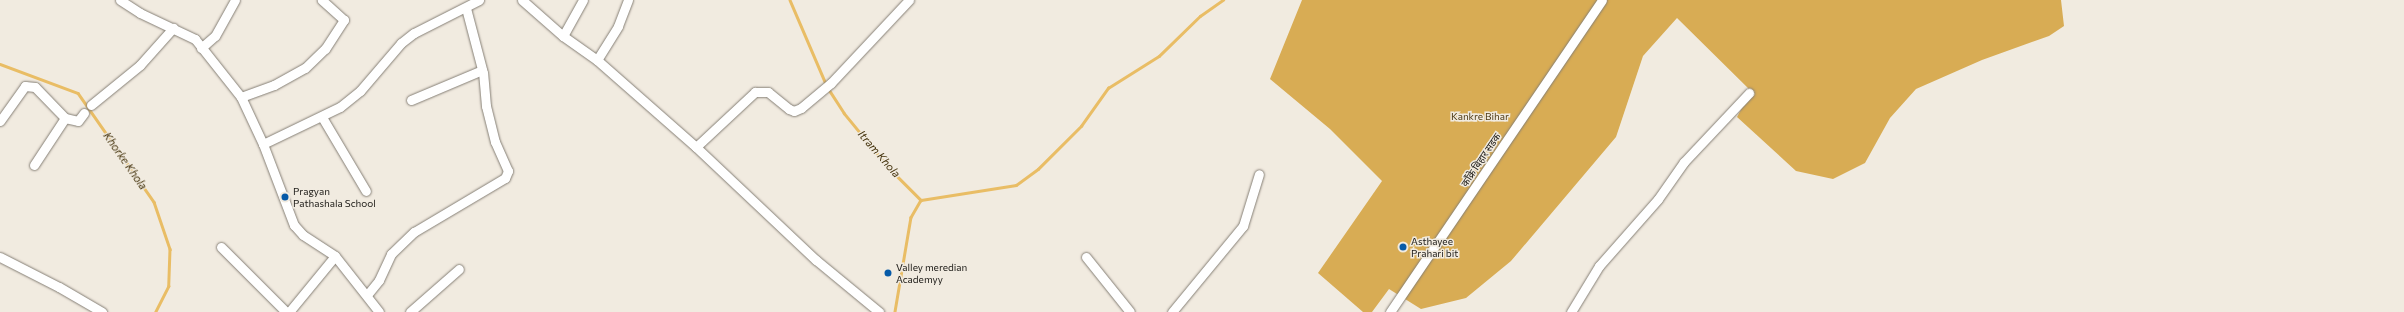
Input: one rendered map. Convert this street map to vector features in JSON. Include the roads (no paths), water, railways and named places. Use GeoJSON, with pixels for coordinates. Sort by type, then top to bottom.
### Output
{"type":"FeatureCollection","features":[{"type":"Feature","properties":{"kind":"street"},"geometry":{"type":"LineString","coordinates":[[120,0],[140,13],[195,39],[241,97],[263,144],[294,225],[303,235],[335,256],[379,312]]}},
{"type":"Feature","properties":{"kind":"street"},"geometry":{"type":"LineString","coordinates":[[201,48],[215,36],[235,0]]}},
{"type":"Feature","properties":{"kind":"street"},"geometry":{"type":"LineString","coordinates":[[241,97],[274,85],[305,68],[326,50],[344,20],[322,0]]}},
{"type":"Feature","properties":{"kind":"street"},"geometry":{"type":"LineString","coordinates":[[263,144],[322,117],[340,107],[360,91],[401,43],[414,32],[466,8],[479,0]]}},
{"type":"Feature","properties":{"kind":"street"},"geometry":{"type":"LineString","coordinates":[[522,0],[563,36],[597,60],[696,147],[816,260],[873,310]]}},
{"type":"Feature","properties":{"kind":"street"},"geometry":{"type":"LineString","coordinates":[[563,36],[584,0]]}},
{"type":"Feature","properties":{"kind":"street"},"geometry":{"type":"LineString","coordinates":[[597,60],[618,26],[628,0]]}},
{"type":"Feature","properties":{"kind":"street"},"geometry":{"type":"LineString","coordinates":[[696,147],[755,92],[768,92],[794,111],[832,83],[909,0]]}},
{"type":"Feature","properties":{"kind":"street","name":"काँक्रे बिहार सडक"},"geometry":{"type":"LineString","coordinates":[[1390,312],[1602,0]]}},
{"type":"Feature","properties":{"kind":"street"},"geometry":{"type":"LineString","coordinates":[[367,295],[379,280],[391,254],[414,232],[505,178],[508,172],[507,164],[495,142],[486,106],[482,70],[466,8]]}},
{"type":"Feature","properties":{"kind":"street"},"geometry":{"type":"LineString","coordinates":[[91,105],[140,65],[173,28]]}},
{"type":"Feature","properties":{"kind":"street"},"geometry":{"type":"LineString","coordinates":[[411,100],[482,70]]}},
{"type":"Feature","properties":{"kind":"street"},"geometry":{"type":"LineString","coordinates":[[0,121],[25,86],[35,87],[65,118],[78,121],[84,113]]}},
{"type":"Feature","properties":{"kind":"street"},"geometry":{"type":"LineString","coordinates":[[1571,312],[1599,266],[1658,199],[1684,162],[1749,93]]}},
{"type":"Feature","properties":{"kind":"street"},"geometry":{"type":"LineString","coordinates":[[322,117],[366,191]]}},
{"type":"Feature","properties":{"kind":"street"},"geometry":{"type":"LineString","coordinates":[[34,165],[65,118]]}},
{"type":"Feature","properties":{"kind":"street"},"geometry":{"type":"LineString","coordinates":[[1172,312],[1243,226],[1259,174]]}},
{"type":"Feature","properties":{"kind":"street"},"geometry":{"type":"LineString","coordinates":[[221,247],[286,312]]}},
{"type":"Feature","properties":{"kind":"street"},"geometry":{"type":"LineString","coordinates":[[289,312],[335,256]]}},
{"type":"Feature","properties":{"kind":"street"},"geometry":{"type":"LineString","coordinates":[[0,257],[59,287],[102,312]]}},
{"type":"Feature","properties":{"kind":"street"},"geometry":{"type":"LineString","coordinates":[[1086,257],[1130,312]]}},
{"type":"Feature","properties":{"kind":"street"},"geometry":{"type":"LineString","coordinates":[[410,312],[459,269]]}},
{"type":"Feature","properties":{"kind":"waterway","name":"Itram Khola"},"geometry":{"type":"LineString","coordinates":[[790,0],[826,84]]}},
{"type":"Feature","properties":{"kind":"waterway"},"geometry":{"type":"LineString","coordinates":[[921,200],[1016,185],[1038,169],[1081,126],[1108,88],[1159,56],[1200,16],[1223,0]]}},
{"type":"Feature","properties":{"kind":"waterway","name":"Khorke Khola"},"geometry":{"type":"LineString","coordinates":[[0,64],[78,93],[154,202],[170,249],[169,286],[156,312]]}},
{"type":"Feature","properties":{"kind":"waterway","name":"Itram Khola"},"geometry":{"type":"LineString","coordinates":[[828,88],[844,113],[890,169],[921,200],[911,217],[895,312]]}},
{"type":"Feature","properties":{"kind":"place","name":"Pragyan Pathashala School"},"geometry":{"type":"Point","coordinates":[285,197]}},
{"type":"Feature","properties":{"kind":"place","name":"Asthayee Prahari bit"},"geometry":{"type":"Point","coordinates":[1403,247]}},
{"type":"Feature","properties":{"kind":"place","name":"Valley meredian Academyy"},"geometry":{"type":"Point","coordinates":[888,273]}},
{"type":"Feature","properties":{"kind":"park label","name":"Kankre Bihar"},"geometry":{"type":"Point","coordinates":[1480,117]}}]}
